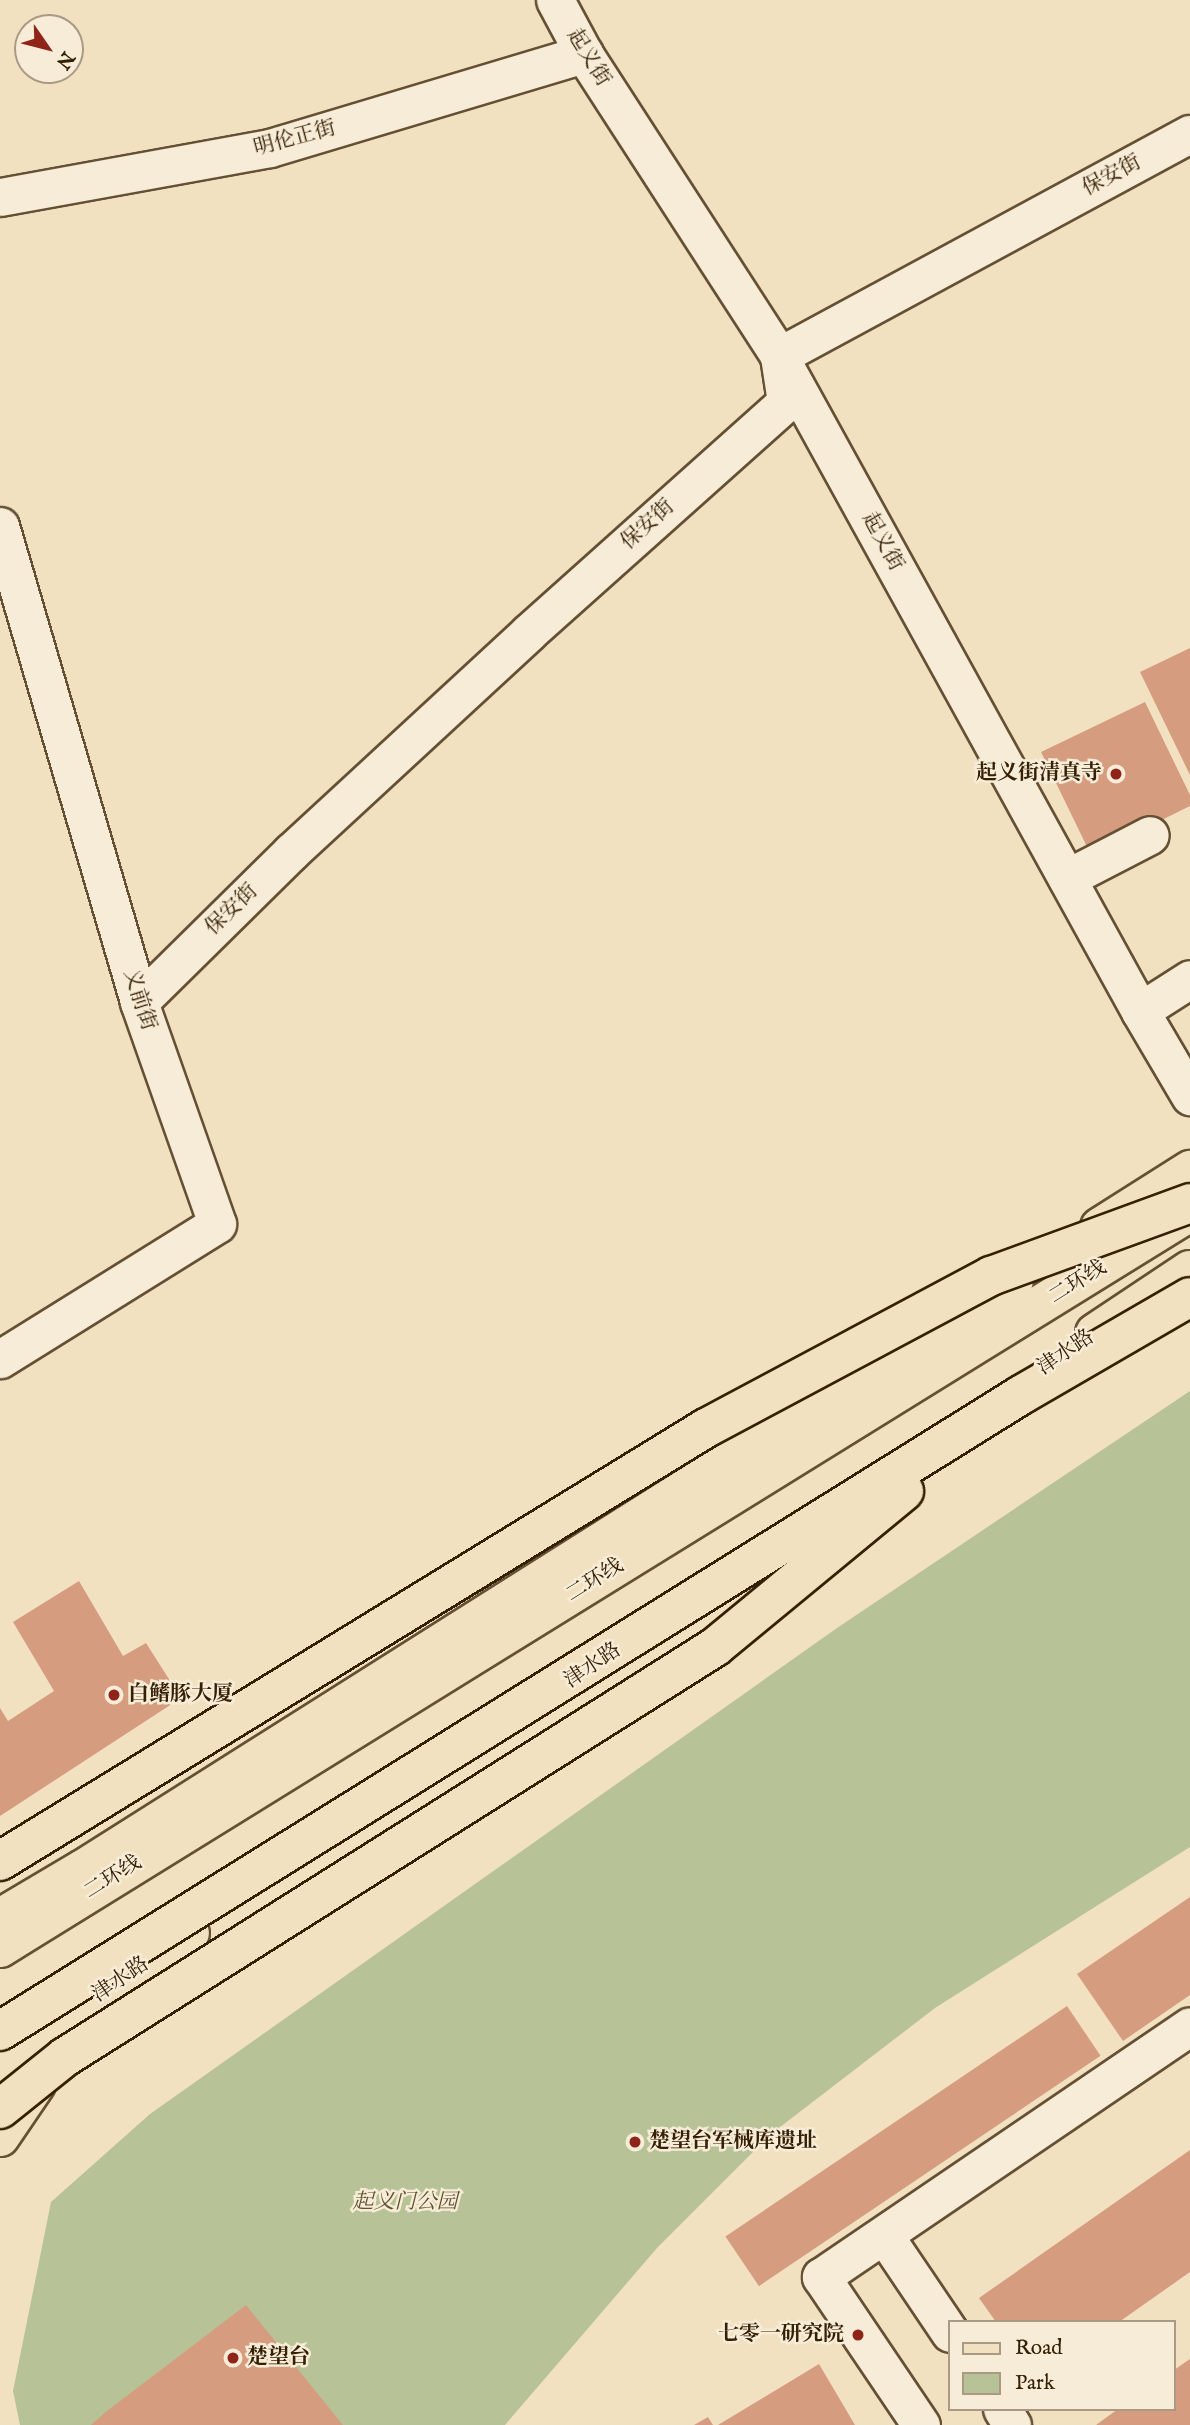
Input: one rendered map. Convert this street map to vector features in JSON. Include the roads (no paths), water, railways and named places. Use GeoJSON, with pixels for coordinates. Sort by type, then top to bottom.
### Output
{"type":"FeatureCollection","features":[{"type":"Feature","properties":{"kind":"main road"},"geometry":{"type":"LineString","coordinates":[[0,1918],[83,1869],[1190,1170]]}},
{"type":"Feature","properties":{"kind":"main road"},"geometry":{"type":"LineString","coordinates":[[0,1860],[706,1428],[991,1276],[1190,1203]]}},
{"type":"Feature","properties":{"kind":"main road","name":"二环线"},"geometry":{"type":"LineString","coordinates":[[0,1948],[1190,1212]]}},
{"type":"Feature","properties":{"kind":"main road","name":"津水路"},"geometry":{"type":"LineString","coordinates":[[0,2067],[96,1996],[1190,1270]]}},
{"type":"Feature","properties":{"kind":"main road"},"geometry":{"type":"LineString","coordinates":[[0,2031],[1021,1395],[1190,1297]]}},
{"type":"Feature","properties":{"kind":"main road"},"geometry":{"type":"LineString","coordinates":[[0,2109],[65,2057],[715,1647],[1021,1395]]}},
{"type":"Feature","properties":{"kind":"main road"},"geometry":{"type":"LineString","coordinates":[[0,2137],[96,1996]]}},
{"type":"Feature","properties":{"kind":"street","name":"起义街"},"geometry":{"type":"LineString","coordinates":[[555,0],[584,54],[779,356],[1140,1011],[1190,1096]]}},
{"type":"Feature","properties":{"kind":"street","name":"明伦正街"},"geometry":{"type":"LineString","coordinates":[[0,197],[270,148],[584,54]]}},
{"type":"Feature","properties":{"kind":"street","name":"保安街"},"geometry":{"type":"LineString","coordinates":[[139,1002],[321,825],[786,402],[779,356],[1190,134]]}},
{"type":"Feature","properties":{"kind":"street","name":"义前街"},"geometry":{"type":"LineString","coordinates":[[0,526],[139,1002],[217,1224],[0,1359]]}},
{"type":"Feature","properties":{"kind":"street"},"geometry":{"type":"LineString","coordinates":[[1067,878],[1150,835]]}},
{"type":"Feature","properties":{"kind":"street"},"geometry":{"type":"LineString","coordinates":[[1140,1011],[1190,979]]}},
{"type":"Feature","properties":{"kind":"street"},"geometry":{"type":"LineString","coordinates":[[912,2422],[821,2277],[1190,2026]]}},
{"type":"Feature","properties":{"kind":"street"},"geometry":{"type":"LineString","coordinates":[[884,2235],[948,2330]]}},
{"type":"Feature","properties":{"kind":"place","name":"起义街清真寺"},"geometry":{"type":"Point","coordinates":[1116,774]}},
{"type":"Feature","properties":{"kind":"place","name":"白鳍豚大厦"},"geometry":{"type":"Point","coordinates":[114,1695]}},
{"type":"Feature","properties":{"kind":"place","name":"楚望台军械库遗址"},"geometry":{"type":"Point","coordinates":[635,2142]}},
{"type":"Feature","properties":{"kind":"place","name":"七零一研究院"},"geometry":{"type":"Point","coordinates":[858,2335]}},
{"type":"Feature","properties":{"kind":"place","name":"楚望台"},"geometry":{"type":"Point","coordinates":[233,2358]}},
{"type":"Feature","properties":{"kind":"park label","name":"起义门公园"},"geometry":{"type":"Point","coordinates":[405,2203]}}]}
